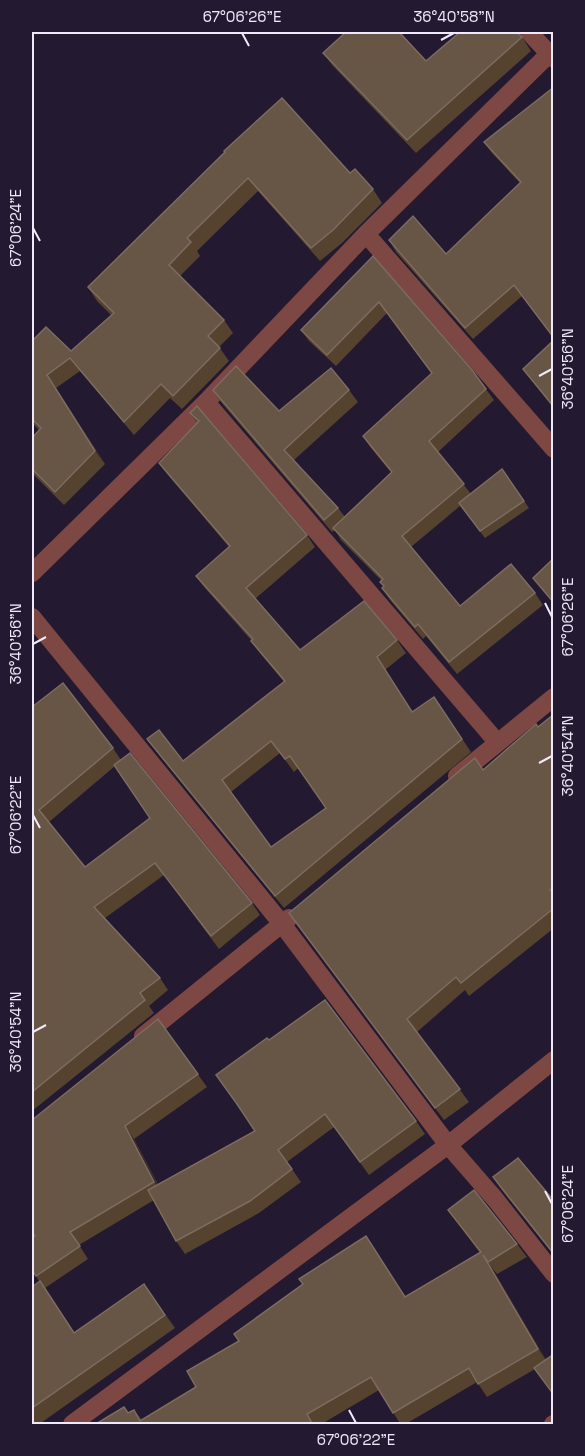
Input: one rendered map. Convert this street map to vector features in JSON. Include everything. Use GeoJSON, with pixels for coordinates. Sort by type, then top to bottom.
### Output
{"type":"FeatureCollection","features":[{"type":"Feature","properties":{"kind":"street"},"geometry":{"type":"LineString","coordinates":[[32,573],[206,402],[366,234],[551,56],[529,32]]}},
{"type":"Feature","properties":{"kind":"street"},"geometry":{"type":"LineString","coordinates":[[366,234],[554,449]]}},
{"type":"Feature","properties":{"kind":"street"},"geometry":{"type":"LineString","coordinates":[[206,402],[497,742]]}},
{"type":"Feature","properties":{"kind":"street"},"geometry":{"type":"LineString","coordinates":[[32,617],[282,924],[448,1145],[495,1199],[554,1274]]}},
{"type":"Feature","properties":{"kind":"street"},"geometry":{"type":"LineString","coordinates":[[443,788],[554,697]]}},
{"type":"Feature","properties":{"kind":"street"},"geometry":{"type":"LineString","coordinates":[[133,1043],[300,909]]}},
{"type":"Feature","properties":{"kind":"street"},"geometry":{"type":"LineString","coordinates":[[72,1425],[448,1145],[554,1060]]}},
{"type":"Feature","properties":{"kind":"building"},"geometry":{"type":"Polygon","coordinates":[[[346,32],[399,32],[426,61],[460,32],[516,32],[522,37],[407,140],[323,53],[346,32]]]}},
{"type":"Feature","properties":{"kind":"building"},"geometry":{"type":"Polygon","coordinates":[[[554,87],[554,338],[514,285],[465,328],[389,240],[413,216],[446,254],[521,182],[484,142],[554,87]]]}},
{"type":"Feature","properties":{"kind":"building"},"geometry":{"type":"Polygon","coordinates":[[[282,98],[350,173],[355,169],[373,189],[333,230],[311,248],[248,178],[187,238],[191,242],[169,265],[224,320],[208,336],[220,348],[173,396],[161,384],[124,422],[70,358],[47,375],[95,451],[55,492],[32,469],[32,438],[41,428],[32,419],[32,341],[46,327],[71,351],[114,313],[88,287],[224,151],[282,98]]]}},
{"type":"Feature","properties":{"kind":"building"},"geometry":{"type":"Polygon","coordinates":[[[373,256],[486,389],[429,441],[464,484],[402,536],[460,606],[511,564],[535,593],[449,662],[418,624],[415,627],[382,588],[384,586],[380,582],[383,579],[333,528],[392,472],[363,436],[432,373],[379,302],[327,355],[301,330],[373,256]]]}},
{"type":"Feature","properties":{"kind":"building"},"geometry":{"type":"Polygon","coordinates":[[[554,340],[554,407],[523,369],[554,340]]]}},
{"type":"Feature","properties":{"kind":"building"},"geometry":{"type":"Polygon","coordinates":[[[236,366],[279,411],[331,368],[349,390],[284,450],[338,508],[324,520],[213,390],[236,366]]]}},
{"type":"Feature","properties":{"kind":"building"},"geometry":{"type":"Polygon","coordinates":[[[197,406],[307,535],[246,588],[300,650],[364,601],[397,640],[377,657],[412,712],[434,697],[462,739],[275,896],[147,739],[159,730],[183,761],[285,681],[251,641],[253,639],[196,576],[230,546],[159,463],[199,421],[190,413],[197,406]],[[271,741],[222,780],[271,847],[326,808],[290,756],[285,759],[271,741]]]}},
{"type":"Feature","properties":{"kind":"building"},"geometry":{"type":"Polygon","coordinates":[[[502,469],[524,501],[480,531],[459,503],[502,469]]]}},
{"type":"Feature","properties":{"kind":"building"},"geometry":{"type":"Polygon","coordinates":[[[554,558],[554,603],[533,578],[554,558]]]}},
{"type":"Feature","properties":{"kind":"building"},"geometry":{"type":"Polygon","coordinates":[[[63,683],[113,748],[39,810],[85,867],[150,818],[114,765],[130,753],[252,903],[211,936],[155,863],[94,907],[160,978],[140,993],[145,1000],[32,1092],[32,707],[63,683]]]}},
{"type":"Feature","properties":{"kind":"building"},"geometry":{"type":"Polygon","coordinates":[[[554,714],[554,887],[550,890],[554,895],[554,908],[461,983],[456,977],[407,1019],[460,1089],[435,1108],[289,913],[475,758],[483,770],[536,724],[538,727],[554,714]]]}},
{"type":"Feature","properties":{"kind":"building"},"geometry":{"type":"Polygon","coordinates":[[[325,1000],[416,1121],[360,1162],[325,1114],[278,1150],[292,1169],[250,1201],[176,1241],[148,1190],[255,1131],[216,1075],[325,1000]]]}},
{"type":"Feature","properties":{"kind":"building"},"geometry":{"type":"Polygon","coordinates":[[[158,1019],[198,1074],[125,1126],[154,1182],[70,1232],[80,1246],[36,1276],[32,1270],[32,1238],[35,1236],[32,1231],[32,1120],[158,1019]]]}},
{"type":"Feature","properties":{"kind":"building"},"geometry":{"type":"Polygon","coordinates":[[[518,1158],[554,1201],[554,1254],[493,1177],[518,1158]]]}},
{"type":"Feature","properties":{"kind":"building"},"geometry":{"type":"Polygon","coordinates":[[[474,1190],[517,1244],[488,1262],[483,1255],[538,1349],[478,1384],[469,1368],[393,1413],[371,1377],[307,1414],[313,1425],[94,1425],[124,1407],[128,1413],[134,1410],[140,1421],[196,1387],[187,1371],[239,1341],[234,1334],[303,1284],[299,1279],[366,1236],[405,1297],[481,1252],[448,1210],[474,1190]]]}},
{"type":"Feature","properties":{"kind":"building"},"geometry":{"type":"Polygon","coordinates":[[[40,1281],[74,1333],[144,1284],[165,1315],[32,1408],[32,1287],[40,1281]]]}},
{"type":"Feature","properties":{"kind":"building"},"geometry":{"type":"Polygon","coordinates":[[[554,1354],[554,1395],[534,1368],[554,1354]]]}}]}
